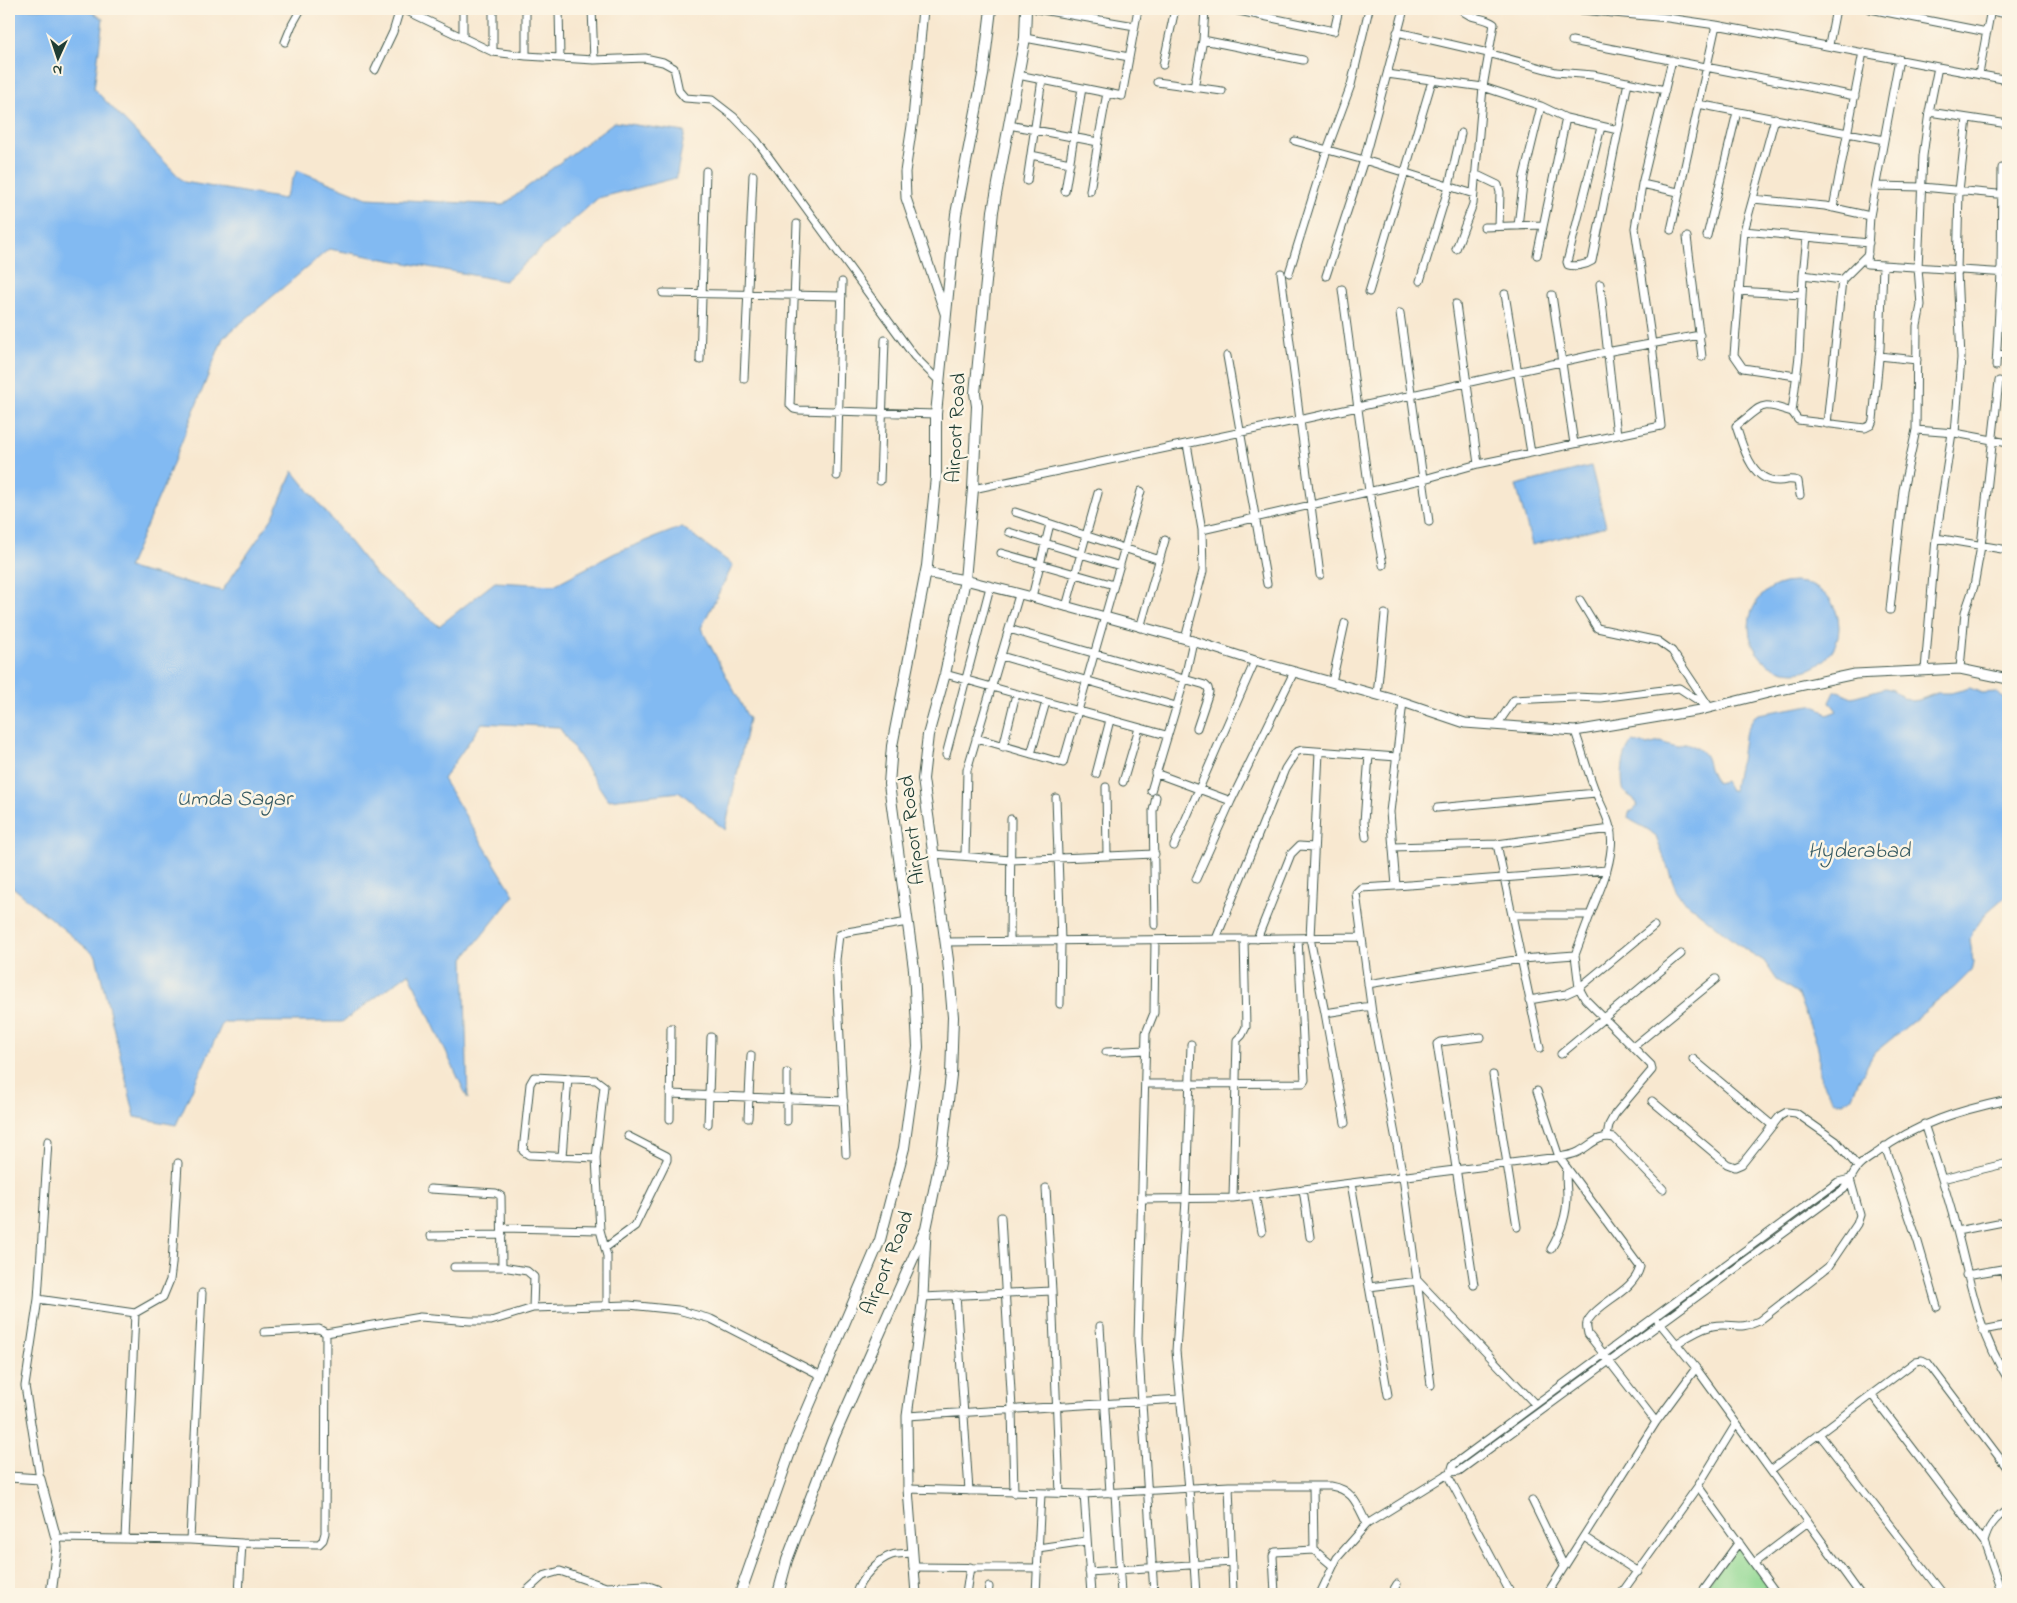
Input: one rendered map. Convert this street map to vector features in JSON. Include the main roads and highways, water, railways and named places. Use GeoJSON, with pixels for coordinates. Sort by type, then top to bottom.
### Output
{"type":"FeatureCollection","features":[{"type":"Feature","properties":{"kind":"main road","name":"Airport Road"},"geometry":{"type":"LineString","coordinates":[[740,1594],[794,1441],[880,1240],[904,1148],[918,1047],[914,969],[889,784],[892,746],[926,573],[933,523],[936,477],[936,414],[956,210],[983,75],[990,9]]}},
{"type":"Feature","properties":{"kind":"main road","name":"Airport Road"},"geometry":{"type":"LineString","coordinates":[[778,1594],[787,1560],[833,1439],[926,1229],[942,1152],[951,1074],[953,1017],[945,942],[922,779],[928,735],[945,674],[965,580],[973,489],[976,393],[993,211],[1025,38],[1026,9]]}},
{"type":"Feature","properties":{"kind":"water","name":"Umda Sagar"},"geometry":{"type":"Polygon","coordinates":[[[9,9],[87,9],[103,19],[94,89],[184,182],[284,199],[297,170],[367,198],[503,205],[614,122],[685,132],[676,178],[598,198],[505,281],[329,249],[223,338],[168,476],[128,568],[222,591],[273,517],[293,471],[377,576],[439,626],[495,582],[554,585],[615,553],[682,527],[733,565],[701,628],[749,719],[725,830],[680,792],[608,800],[559,727],[482,723],[443,779],[514,895],[464,958],[468,1099],[409,973],[342,1022],[223,1022],[176,1125],[135,1117],[96,956],[9,884],[9,9]]]}},
{"type":"Feature","properties":{"kind":"water"},"geometry":{"type":"Polygon","coordinates":[[[1591,466],[1606,526],[1532,545],[1516,485],[1591,466]]]}},
{"type":"Feature","properties":{"kind":"water"},"geometry":{"type":"Polygon","coordinates":[[[1794,582],[1811,586],[1826,595],[1835,610],[1839,627],[1835,644],[1826,659],[1811,668],[1794,672],[1777,668],[1762,659],[1753,644],[1749,627],[1753,610],[1762,595],[1777,586],[1794,582]]]}},
{"type":"Feature","properties":{"kind":"water","name":"Hyderabad"},"geometry":{"type":"Polygon","coordinates":[[[1885,688],[1893,690],[1905,699],[1912,701],[1937,693],[1951,693],[1970,688],[1982,693],[1996,692],[2008,700],[2008,894],[1986,913],[1972,933],[1970,939],[1973,962],[1971,971],[1955,987],[1874,1053],[1852,1097],[1842,1103],[1834,1101],[1819,1074],[1817,1044],[1797,993],[1777,980],[1764,961],[1746,950],[1682,899],[1677,892],[1656,837],[1650,831],[1628,818],[1629,812],[1637,806],[1634,799],[1624,792],[1622,780],[1623,765],[1626,752],[1633,742],[1647,745],[1660,742],[1677,747],[1686,743],[1705,755],[1712,776],[1717,783],[1724,781],[1730,790],[1734,790],[1737,771],[1741,761],[1744,737],[1754,717],[1758,714],[1811,705],[1819,707],[1827,715],[1837,711],[1830,702],[1835,692],[1838,691],[1852,697],[1885,688]]]}}]}
